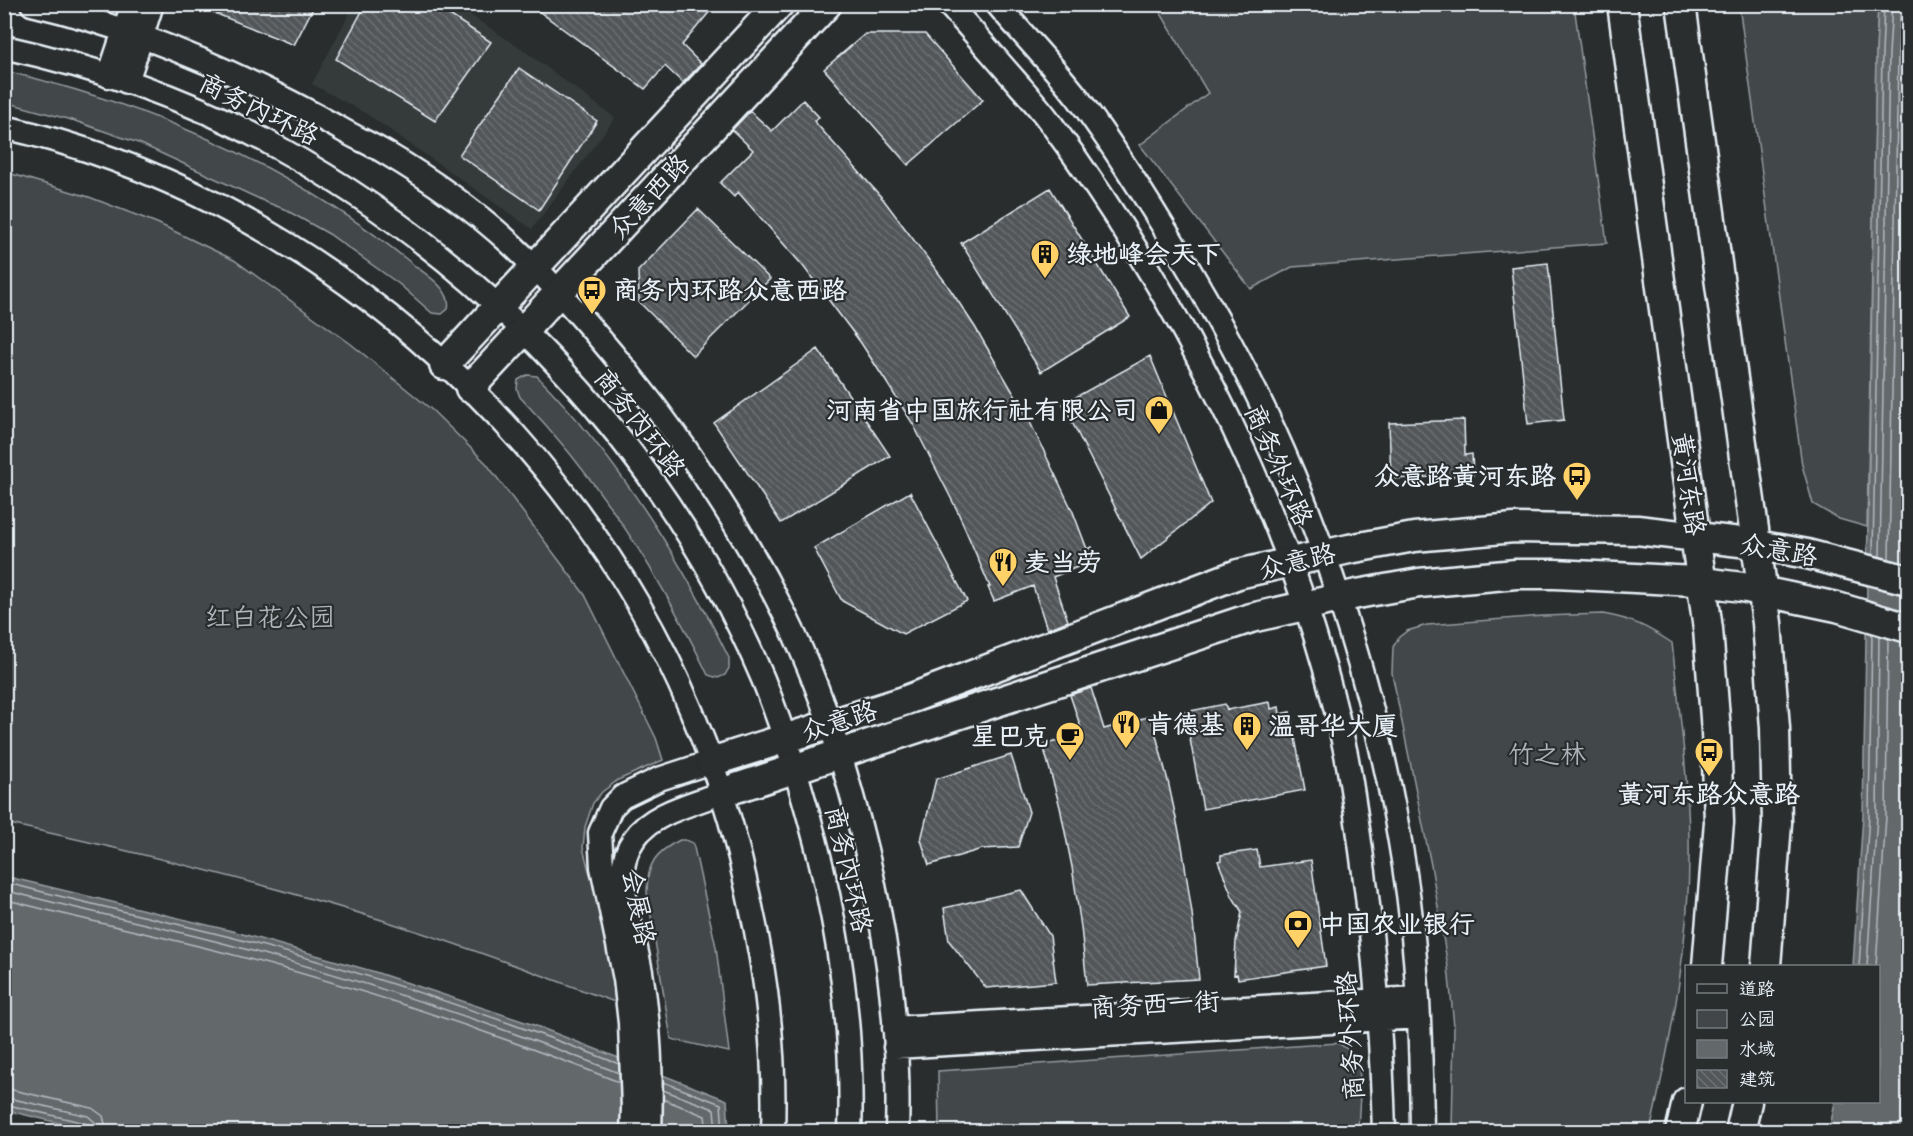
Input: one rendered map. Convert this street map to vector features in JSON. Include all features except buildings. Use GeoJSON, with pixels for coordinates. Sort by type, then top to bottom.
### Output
{"type":"FeatureCollection","features":[{"type":"Feature","properties":{"kind":"main road","name":"众意西路"},"geometry":{"type":"LineString","coordinates":[[444,365],[779,4]]}},
{"type":"Feature","properties":{"kind":"main road","name":"众意西路"},"geometry":{"type":"LineString","coordinates":[[470,388],[827,4]]}},
{"type":"Feature","properties":{"kind":"main road","name":"黄河东路"},"geometry":{"type":"LineString","coordinates":[[1622,4],[1708,629],[1716,731],[1719,822],[1707,965]]}},
{"type":"Feature","properties":{"kind":"main road"},"geometry":{"type":"LineString","coordinates":[[1681,4],[1762,591],[1775,728],[1777,823],[1766,965]]}},
{"type":"Feature","properties":{"kind":"main road","name":"众意路"},"geometry":{"type":"LineString","coordinates":[[711,762],[904,701],[1238,574],[1324,554],[1414,537],[1514,528],[1613,529],[1756,545],[1837,561],[1908,580]]}},
{"type":"Feature","properties":{"kind":"main road","name":"众意路"},"geometry":{"type":"LineString","coordinates":[[721,793],[1251,618],[1338,598],[1419,583],[1516,574],[1590,575],[1702,582],[1762,591],[1837,607],[1908,628]]}},
{"type":"Feature","properties":{"kind":"main road"},"geometry":{"type":"LineString","coordinates":[[1680,1131],[1687,1103]]}},
{"type":"Feature","properties":{"kind":"main road"},"geometry":{"type":"LineString","coordinates":[[1740,1131],[1747,1103]]}},
{"type":"Feature","properties":{"kind":"street"},"geometry":{"type":"LineString","coordinates":[[32,4],[133,34],[235,74],[296,104],[387,154],[461,204],[509,243],[560,292],[659,412],[747,542],[806,660],[840,754],[864,837],[885,941],[894,1038],[897,1131]]}},
{"type":"Feature","properties":{"kind":"street"},"geometry":{"type":"LineString","coordinates":[[133,4],[133,34]]}},
{"type":"Feature","properties":{"kind":"street"},"geometry":{"type":"LineString","coordinates":[[118,79],[133,34],[152,4]]}},
{"type":"Feature","properties":{"kind":"street","name":"商务外环路"},"geometry":{"type":"LineString","coordinates":[[948,4],[1049,120],[1122,227],[1212,385],[1237,436],[1291,561],[1321,656],[1346,754],[1361,848],[1378,1010],[1384,1131]]}},
{"type":"Feature","properties":{"kind":"street","name":"商务外环路"},"geometry":{"type":"LineString","coordinates":[[997,4],[1077,98],[1152,208],[1219,320],[1293,475],[1324,554],[1359,661],[1381,750],[1407,887],[1414,942],[1418,1007],[1422,1131]]}},
{"type":"Feature","properties":{"kind":"street","name":"商务内环路"},"geometry":{"type":"LineString","coordinates":[[4,47],[48,57],[163,94],[274,145],[317,170],[402,225],[498,307],[524,331],[604,418],[628,448],[706,566],[762,678],[785,738],[818,848],[838,948],[847,1026],[850,1131]]}},
{"type":"Feature","properties":{"kind":"street"},"geometry":{"type":"LineString","coordinates":[[4,127],[58,142],[134,168],[237,215],[286,243],[356,289],[470,388],[508,427],[565,495],[618,573],[674,671],[711,762],[743,868],[762,960],[769,1023],[773,1131]]}},
{"type":"Feature","properties":{"kind":"street","name":"会展路"},"geometry":{"type":"LineString","coordinates":[[650,1131],[651,1107],[602,867],[600,833],[611,808],[622,797],[659,780],[711,762]]}},
{"type":"Feature","properties":{"kind":"street","name":"会展路"},"geometry":{"type":"LineString","coordinates":[[632,1131],[640,1051],[642,975],[625,889],[623,871],[626,854],[633,839],[642,829],[660,817],[721,793]]}},
{"type":"Feature","properties":{"kind":"street","name":"商务西一街"},"geometry":{"type":"LineString","coordinates":[[894,1038],[1418,1007]]}},
{"type":"Feature","properties":{"kind":"shaded area"},"geometry":{"type":"Polygon","coordinates":[[[354,5],[455,5],[526,52],[615,118],[532,229],[367,114],[312,84],[354,5]]]}},
{"type":"Feature","properties":{"kind":"green space"},"geometry":{"type":"Polygon","coordinates":[[[1156,5],[1574,5],[1607,243],[1292,267],[1251,289],[1140,145],[1208,93],[1156,5]]]}},
{"type":"Feature","properties":{"kind":"green space"},"geometry":{"type":"Polygon","coordinates":[[[1739,5],[1878,5],[1867,527],[1839,519],[1813,504],[1802,465],[1739,5]]]}},
{"type":"Feature","properties":{"kind":"green space"},"geometry":{"type":"Polygon","coordinates":[[[5,71],[60,85],[167,121],[268,168],[317,196],[364,227],[429,276],[442,288],[448,302],[448,309],[442,314],[432,313],[399,284],[329,234],[284,209],[141,144],[75,121],[5,102],[5,71]]]}},
{"type":"Feature","properties":{"kind":"green space","name":"红白花公园"},"geometry":{"type":"Polygon","coordinates":[[[5,172],[89,197],[157,223],[234,260],[351,344],[432,410],[486,463],[585,595],[656,738],[663,760],[618,780],[602,792],[593,803],[585,827],[583,848],[612,965],[615,1002],[446,941],[319,901],[163,860],[5,823],[5,172]]]}},
{"type":"Feature","properties":{"kind":"green space"},"geometry":{"type":"Polygon","coordinates":[[[527,375],[537,376],[566,407],[620,474],[644,509],[689,582],[729,658],[729,668],[725,675],[718,678],[708,675],[669,600],[625,528],[575,460],[520,397],[517,389],[518,380],[527,375]]]}},
{"type":"Feature","properties":{"kind":"green space","name":"竹之林"},"geometry":{"type":"Polygon","coordinates":[[[1603,614],[1639,624],[1672,643],[1685,765],[1689,838],[1687,912],[1673,1022],[1650,1131],[1452,1131],[1454,1026],[1448,967],[1431,865],[1392,673],[1393,647],[1399,637],[1407,631],[1427,625],[1603,614]]]}},
{"type":"Feature","properties":{"kind":"green space"},"geometry":{"type":"Polygon","coordinates":[[[680,840],[693,843],[716,947],[729,1052],[671,1039],[647,882],[654,860],[664,849],[680,840]]]}},
{"type":"Feature","properties":{"kind":"green space"},"geometry":{"type":"Polygon","coordinates":[[[1338,1043],[1356,1059],[1360,1074],[1358,1131],[939,1131],[938,1071],[1338,1043]]]}},
{"type":"Feature","properties":{"kind":"water"},"geometry":{"type":"Polygon","coordinates":[[[1878,5],[1908,5],[1908,1131],[1829,1132],[1835,1103],[1880,1103],[1880,965],[1853,965],[1863,815],[1878,5]]]}},
{"type":"Feature","properties":{"kind":"water"},"geometry":{"type":"Polygon","coordinates":[[[4,876],[232,931],[375,972],[531,1024],[727,1100],[729,1131],[96,1132],[5,1110],[4,876]]]}},
{"type":"Feature","properties":{"kind":"place","name":"绿地峰会天下"},"geometry":{"type":"Point","coordinates":[1045,280]}},
{"type":"Feature","properties":{"kind":"place","name":"商务内环路众意西路"},"geometry":{"type":"Point","coordinates":[592,316]}},
{"type":"Feature","properties":{"kind":"place","name":"河南省中国旅行社有限公司"},"geometry":{"type":"Point","coordinates":[1159,436]}},
{"type":"Feature","properties":{"kind":"place","name":"众意路黄河东路"},"geometry":{"type":"Point","coordinates":[1577,502]}},
{"type":"Feature","properties":{"kind":"place","name":"麦当劳"},"geometry":{"type":"Point","coordinates":[1003,588]}},
{"type":"Feature","properties":{"kind":"place","name":"肯德基"},"geometry":{"type":"Point","coordinates":[1126,750]}},
{"type":"Feature","properties":{"kind":"place","name":"温哥华大厦"},"geometry":{"type":"Point","coordinates":[1247,752]}},
{"type":"Feature","properties":{"kind":"place","name":"星巴克"},"geometry":{"type":"Point","coordinates":[1070,762]}},
{"type":"Feature","properties":{"kind":"place","name":"黄河东路众意路"},"geometry":{"type":"Point","coordinates":[1709,778]}},
{"type":"Feature","properties":{"kind":"place","name":"中国农业银行"},"geometry":{"type":"Point","coordinates":[1298,950]}}]}
